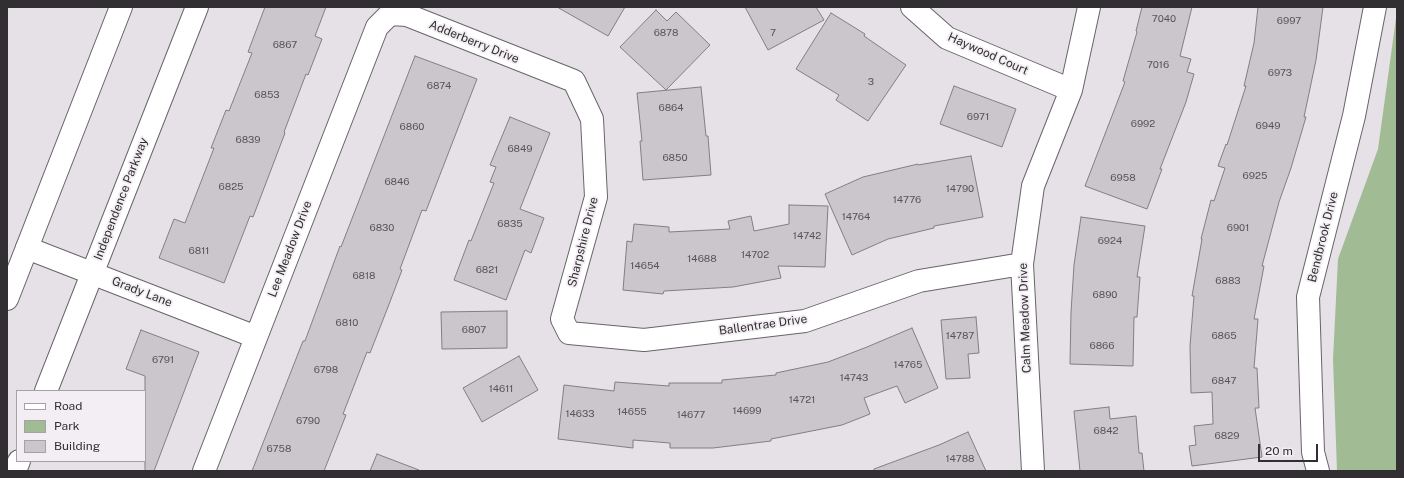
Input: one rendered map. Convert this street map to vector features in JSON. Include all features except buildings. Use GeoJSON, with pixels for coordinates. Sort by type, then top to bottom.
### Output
{"type":"FeatureCollection","features":[{"type":"Feature","properties":{"kind":"street"},"geometry":{"type":"LineString","coordinates":[[7,299],[121,7]]}},
{"type":"Feature","properties":{"kind":"street","name":"Independence Parkway"},"geometry":{"type":"LineString","coordinates":[[46,390],[197,7]]}},
{"type":"Feature","properties":{"kind":"street","name":"Haywood Court"},"geometry":{"type":"LineString","coordinates":[[912,7],[947,38],[1070,90]]}},
{"type":"Feature","properties":{"kind":"street","name":"Calm Meadow Drive"},"geometry":{"type":"LineString","coordinates":[[1033,471],[1022,264],[1033,186],[1070,90],[1089,7]]}},
{"type":"Feature","properties":{"kind":"street","name":"Bendbrook Drive"},"geometry":{"type":"LineString","coordinates":[[1318,471],[1313,452],[1308,297],[1354,116],[1375,7]]}},
{"type":"Feature","properties":{"kind":"street","name":"Adderberry Drive"},"geometry":{"type":"LineString","coordinates":[[377,27],[390,14],[407,15],[574,81]]}},
{"type":"Feature","properties":{"kind":"street","name":"Lee Meadow Drive"},"geometry":{"type":"LineString","coordinates":[[204,471],[377,27]]}},
{"type":"Feature","properties":{"kind":"street","name":"Sharpshire Drive"},"geometry":{"type":"LineString","coordinates":[[569,333],[562,319],[596,197],[592,119],[574,81]]}},
{"type":"Feature","properties":{"kind":"street","name":"Grady Lane"},"geometry":{"type":"LineString","coordinates":[[27,248],[256,337]]}},
{"type":"Feature","properties":{"kind":"street","name":"Ballentrae Drive"},"geometry":{"type":"LineString","coordinates":[[569,333],[644,340],[805,321],[920,281],[1022,264]]}},
{"type":"Feature","properties":{"kind":"green space"},"geometry":{"type":"Polygon","coordinates":[[[1397,11],[1397,471],[1337,471],[1333,359],[1338,259],[1378,149],[1397,11]]]}}]}
